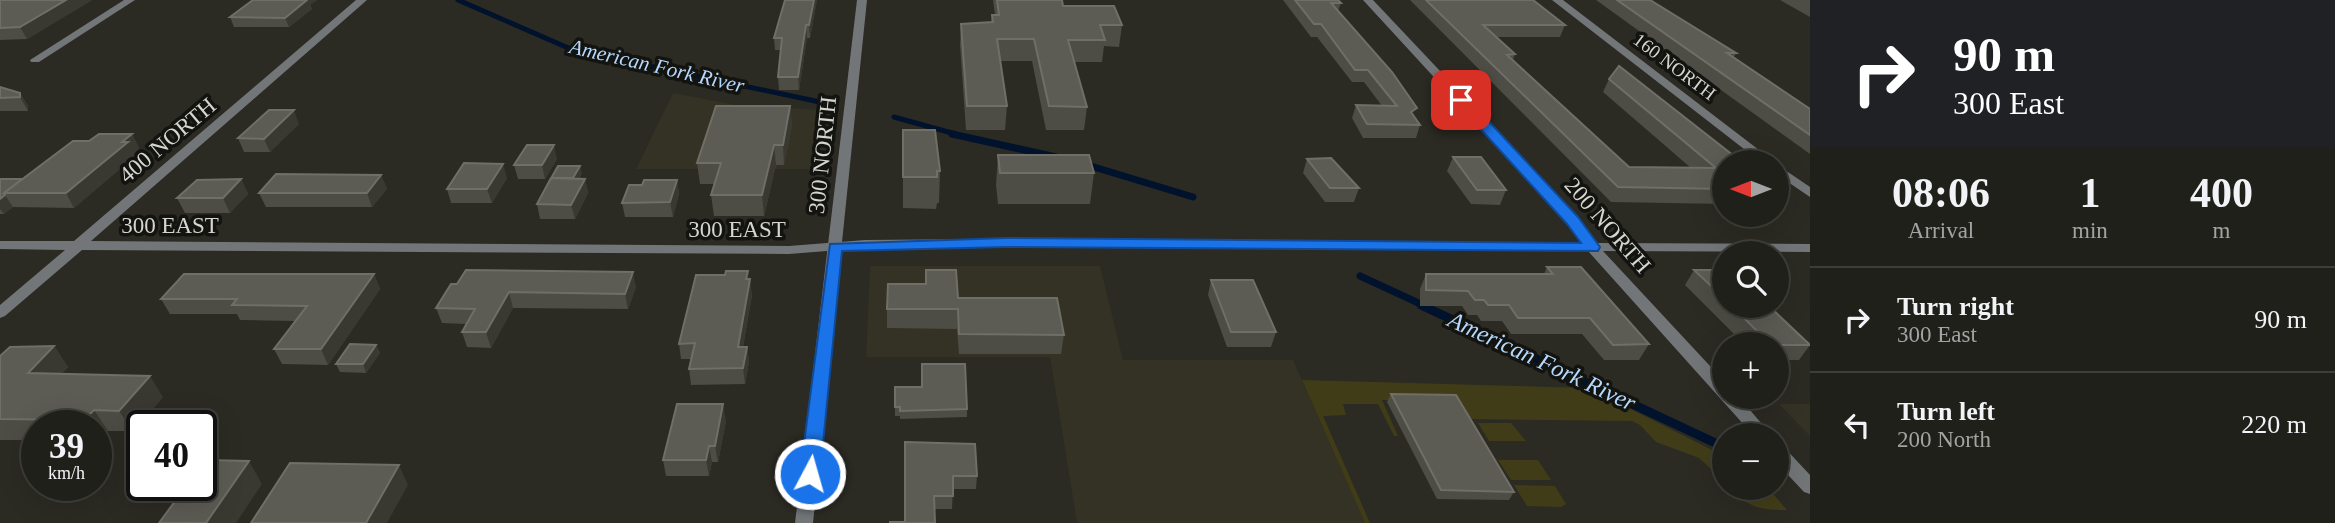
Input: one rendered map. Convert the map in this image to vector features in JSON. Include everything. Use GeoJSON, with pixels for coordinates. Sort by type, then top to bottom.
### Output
{"type":"FeatureCollection","features":[{"type":"Feature","properties":{"kind":"street"},"geometry":{"type":"LineString","coordinates":[[35,60],[130,0]]}},
{"type":"Feature","properties":{"kind":"street","name":"400 NORTH"},"geometry":{"type":"LineString","coordinates":[[0,313],[362,0]]}},
{"type":"Feature","properties":{"kind":"street","name":"300 NORTH"},"geometry":{"type":"LineString","coordinates":[[804,523],[863,0]]}},
{"type":"Feature","properties":{"kind":"street","name":"200 NORTH"},"geometry":{"type":"LineString","coordinates":[[1368,0],[1573,220],[1593,247],[1712,379]]}},
{"type":"Feature","properties":{"kind":"street","name":"160 NORTH"},"geometry":{"type":"LineString","coordinates":[[1557,0],[1753,150]]}},
{"type":"Feature","properties":{"kind":"street"},"geometry":{"type":"LineString","coordinates":[[1789,178],[1810,193]]}},
{"type":"Feature","properties":{"kind":"street","name":"300 EAST"},"geometry":{"type":"LineString","coordinates":[[0,245],[775,250],[1008,243],[1810,248]]}},
{"type":"Feature","properties":{"kind":"street"},"geometry":{"type":"LineString","coordinates":[[1740,409],[1752,423]]}},
{"type":"Feature","properties":{"kind":"street"},"geometry":{"type":"LineString","coordinates":[[1789,464],[1810,487]]}},
{"type":"Feature","properties":{"kind":"shaded area"},"geometry":{"type":"Polygon","coordinates":[[[673,93],[736,105],[821,110],[812,169],[636,169],[673,93]]]}},
{"type":"Feature","properties":{"kind":"shaded area"},"geometry":{"type":"Polygon","coordinates":[[[870,266],[1100,266],[1123,360],[1293,360],[1365,523],[1077,523],[1050,357],[866,357],[870,266]]]}},
{"type":"Feature","properties":{"kind":"shaded area"},"geometry":{"type":"Polygon","coordinates":[[[1302,380],[1589,388],[1712,450],[1712,470],[1699,458],[1656,442],[1640,425],[1632,421],[1466,419],[1454,400],[1382,400],[1398,436],[1394,436],[1378,404],[1343,404],[1346,415],[1323,416],[1370,523],[1365,523],[1302,380]]]}},
{"type":"Feature","properties":{"kind":"shaded area"},"geometry":{"type":"Polygon","coordinates":[[[1789,404],[1810,404],[1810,436],[1784,409],[1789,409],[1789,404]]]}},
{"type":"Feature","properties":{"kind":"shaded area"},"geometry":{"type":"Polygon","coordinates":[[[1478,423],[1511,423],[1526,441],[1489,441],[1478,423]]]}},
{"type":"Feature","properties":{"kind":"shaded area"},"geometry":{"type":"Polygon","coordinates":[[[1498,460],[1538,460],[1551,480],[1511,480],[1498,460]]]}},
{"type":"Feature","properties":{"kind":"shaded area"},"geometry":{"type":"Polygon","coordinates":[[[1514,485],[1555,486],[1566,504],[1561,507],[1527,506],[1514,485]]]}},
{"type":"Feature","properties":{"kind":"shaded area"},"geometry":{"type":"Polygon","coordinates":[[[1743,500],[1778,500],[1787,510],[1770,509],[1743,500]]]}},
{"type":"Feature","properties":{"kind":"building"},"geometry":{"type":"Polygon","coordinates":[[[0,0],[66,0],[20,27],[0,28],[0,0]]]}},
{"type":"Feature","properties":{"kind":"building"},"geometry":{"type":"Polygon","coordinates":[[[253,0],[307,0],[285,18],[230,17],[253,0]]]}},
{"type":"Feature","properties":{"kind":"building"},"geometry":{"type":"Polygon","coordinates":[[[785,0],[814,0],[809,25],[806,25],[798,77],[778,77],[782,38],[774,38],[785,0]]]}},
{"type":"Feature","properties":{"kind":"building"},"geometry":{"type":"Polygon","coordinates":[[[997,0],[1062,0],[1063,6],[1114,6],[1122,25],[1100,25],[1105,40],[1068,40],[1087,107],[1049,106],[1034,39],[997,39],[1007,106],[967,106],[961,24],[993,22],[992,15],[999,15],[997,0]]]}},
{"type":"Feature","properties":{"kind":"building"},"geometry":{"type":"Polygon","coordinates":[[[1295,0],[1338,0],[1341,3],[1331,3],[1392,72],[1417,108],[1411,112],[1420,125],[1367,124],[1356,105],[1397,106],[1368,70],[1355,70],[1321,24],[1314,24],[1295,0]]]}},
{"type":"Feature","properties":{"kind":"building"},"geometry":{"type":"Polygon","coordinates":[[[1426,0],[1533,0],[1565,25],[1483,25],[1515,54],[1507,55],[1629,167],[1712,168],[1712,189],[1618,187],[1426,0]]]}},
{"type":"Feature","properties":{"kind":"building"},"geometry":{"type":"Polygon","coordinates":[[[1617,0],[1650,0],[1736,53],[1727,53],[1810,109],[1810,135],[1617,0]]]}},
{"type":"Feature","properties":{"kind":"building"},"geometry":{"type":"Polygon","coordinates":[[[1619,66],[1726,150],[1712,150],[1712,165],[1609,79],[1619,66]]]}},
{"type":"Feature","properties":{"kind":"building"},"geometry":{"type":"Polygon","coordinates":[[[0,87],[20,93],[20,97],[0,98],[0,87]]]}},
{"type":"Feature","properties":{"kind":"building"},"geometry":{"type":"Polygon","coordinates":[[[716,106],[790,106],[783,145],[774,145],[762,195],[711,195],[721,163],[697,163],[716,106]]]}},
{"type":"Feature","properties":{"kind":"building"},"geometry":{"type":"Polygon","coordinates":[[[269,110],[294,110],[264,139],[238,138],[269,110]]]}},
{"type":"Feature","properties":{"kind":"building"},"geometry":{"type":"Polygon","coordinates":[[[903,130],[935,130],[940,171],[937,171],[937,177],[903,177],[903,130]]]}},
{"type":"Feature","properties":{"kind":"building"},"geometry":{"type":"Polygon","coordinates":[[[99,134],[132,134],[122,142],[128,142],[66,193],[4,193],[73,141],[89,141],[99,134]]]}},
{"type":"Feature","properties":{"kind":"building"},"geometry":{"type":"Polygon","coordinates":[[[527,145],[554,145],[542,165],[514,165],[527,145]]]}},
{"type":"Feature","properties":{"kind":"building"},"geometry":{"type":"Polygon","coordinates":[[[998,155],[1089,155],[1094,173],[1000,173],[998,155]]]}},
{"type":"Feature","properties":{"kind":"building"},"geometry":{"type":"Polygon","coordinates":[[[1453,157],[1481,157],[1506,190],[1477,190],[1453,157]]]}},
{"type":"Feature","properties":{"kind":"building"},"geometry":{"type":"Polygon","coordinates":[[[1331,158],[1359,188],[1330,188],[1307,159],[1331,158]]]}},
{"type":"Feature","properties":{"kind":"building"},"geometry":{"type":"Polygon","coordinates":[[[464,163],[503,164],[487,189],[447,189],[464,163]]]}},
{"type":"Feature","properties":{"kind":"building"},"geometry":{"type":"Polygon","coordinates":[[[558,166],[580,166],[573,178],[551,178],[558,166]]]}},
{"type":"Feature","properties":{"kind":"building"},"geometry":{"type":"Polygon","coordinates":[[[276,174],[381,175],[367,193],[259,193],[276,174]]]}},
{"type":"Feature","properties":{"kind":"building"},"geometry":{"type":"Polygon","coordinates":[[[551,178],[585,179],[571,205],[537,204],[551,178]]]}},
{"type":"Feature","properties":{"kind":"building"},"geometry":{"type":"Polygon","coordinates":[[[0,179],[22,179],[0,199],[0,179]]]}},
{"type":"Feature","properties":{"kind":"building"},"geometry":{"type":"Polygon","coordinates":[[[241,179],[223,198],[177,198],[197,180],[241,179]]]}},
{"type":"Feature","properties":{"kind":"building"},"geometry":{"type":"Polygon","coordinates":[[[644,180],[677,180],[670,202],[622,203],[629,185],[642,185],[644,180]]]}},
{"type":"Feature","properties":{"kind":"building"},"geometry":{"type":"Polygon","coordinates":[[[1547,267],[1581,267],[1649,344],[1613,345],[1590,318],[1518,318],[1509,305],[1488,305],[1484,300],[1475,300],[1468,291],[1426,290],[1426,274],[1553,274],[1547,267]]]}},
{"type":"Feature","properties":{"kind":"building"},"geometry":{"type":"Polygon","coordinates":[[[466,270],[633,272],[625,294],[509,292],[486,332],[462,332],[475,309],[436,308],[451,284],[457,284],[466,270]]]}},
{"type":"Feature","properties":{"kind":"building"},"geometry":{"type":"Polygon","coordinates":[[[926,270],[956,270],[958,298],[1057,298],[1064,335],[959,334],[958,309],[887,309],[888,284],[926,284],[926,270]]]}},
{"type":"Feature","properties":{"kind":"building"},"geometry":{"type":"Polygon","coordinates":[[[1694,270],[1712,270],[1712,287],[1694,270]]]}},
{"type":"Feature","properties":{"kind":"building"},"geometry":{"type":"Polygon","coordinates":[[[726,271],[748,271],[746,279],[750,279],[738,347],[747,347],[743,368],[689,369],[695,343],[679,344],[696,275],[725,275],[726,271]]]}},
{"type":"Feature","properties":{"kind":"building"},"geometry":{"type":"Polygon","coordinates":[[[184,274],[374,274],[321,349],[274,349],[307,306],[232,305],[237,299],[161,299],[184,274]]]}},
{"type":"Feature","properties":{"kind":"building"},"geometry":{"type":"Polygon","coordinates":[[[1211,280],[1253,280],[1276,332],[1231,332],[1211,280]]]}},
{"type":"Feature","properties":{"kind":"building"},"geometry":{"type":"Polygon","coordinates":[[[1744,318],[1782,318],[1810,345],[1789,345],[1789,332],[1758,332],[1744,318]]]}},
{"type":"Feature","properties":{"kind":"building"},"geometry":{"type":"Polygon","coordinates":[[[350,344],[376,345],[363,364],[336,364],[350,344]]]}},
{"type":"Feature","properties":{"kind":"building"},"geometry":{"type":"Polygon","coordinates":[[[54,346],[28,373],[150,376],[119,411],[21,410],[21,419],[0,419],[0,356],[10,347],[54,346]]]}},
{"type":"Feature","properties":{"kind":"building"},"geometry":{"type":"Polygon","coordinates":[[[922,364],[965,364],[967,409],[900,411],[900,407],[895,407],[895,387],[922,387],[922,364]]]}},
{"type":"Feature","properties":{"kind":"building"},"geometry":{"type":"Polygon","coordinates":[[[1391,394],[1456,395],[1514,492],[1441,490],[1391,394]]]}},
{"type":"Feature","properties":{"kind":"building"},"geometry":{"type":"Polygon","coordinates":[[[677,404],[723,404],[715,446],[709,446],[706,460],[663,460],[677,404]]]}},
{"type":"Feature","properties":{"kind":"building"},"geometry":{"type":"Polygon","coordinates":[[[905,442],[975,444],[977,476],[953,476],[953,496],[934,496],[935,523],[890,523],[905,522],[905,442]]]}},
{"type":"Feature","properties":{"kind":"building"},"geometry":{"type":"Polygon","coordinates":[[[217,460],[249,461],[206,523],[159,523],[175,501],[217,501],[217,460]]]}},
{"type":"Feature","properties":{"kind":"building"},"geometry":{"type":"Polygon","coordinates":[[[290,463],[399,465],[366,523],[251,523],[290,463]]]}},
{"type":"Feature","properties":{"kind":"waterway","name":"American Fork River"},"geometry":{"type":"LineString","coordinates":[[458,0],[573,50],[820,102]]}},
{"type":"Feature","properties":{"kind":"waterway","name":"American Fork River"},"geometry":{"type":"LineString","coordinates":[[894,117],[959,135]]}},
{"type":"Feature","properties":{"kind":"waterway","name":"American Fork River"},"geometry":{"type":"LineString","coordinates":[[952,134],[1056,157]]}},
{"type":"Feature","properties":{"kind":"waterway","name":"American Fork River"},"geometry":{"type":"LineString","coordinates":[[1084,164],[1193,197]]}},
{"type":"Feature","properties":{"kind":"waterway","name":"American Fork River"},"geometry":{"type":"LineString","coordinates":[[1360,276],[1425,306]]}},
{"type":"Feature","properties":{"kind":"waterway","name":"American Fork River"},"geometry":{"type":"LineString","coordinates":[[1421,305],[1712,441]]}},
{"type":"Feature","properties":{"kind":"route"},"geometry":{"type":"LineString","coordinates":[[810,474],[835,247],[865,244],[1006,243],[1319,243],[1593,247],[1573,220],[1461,100]]}}]}
